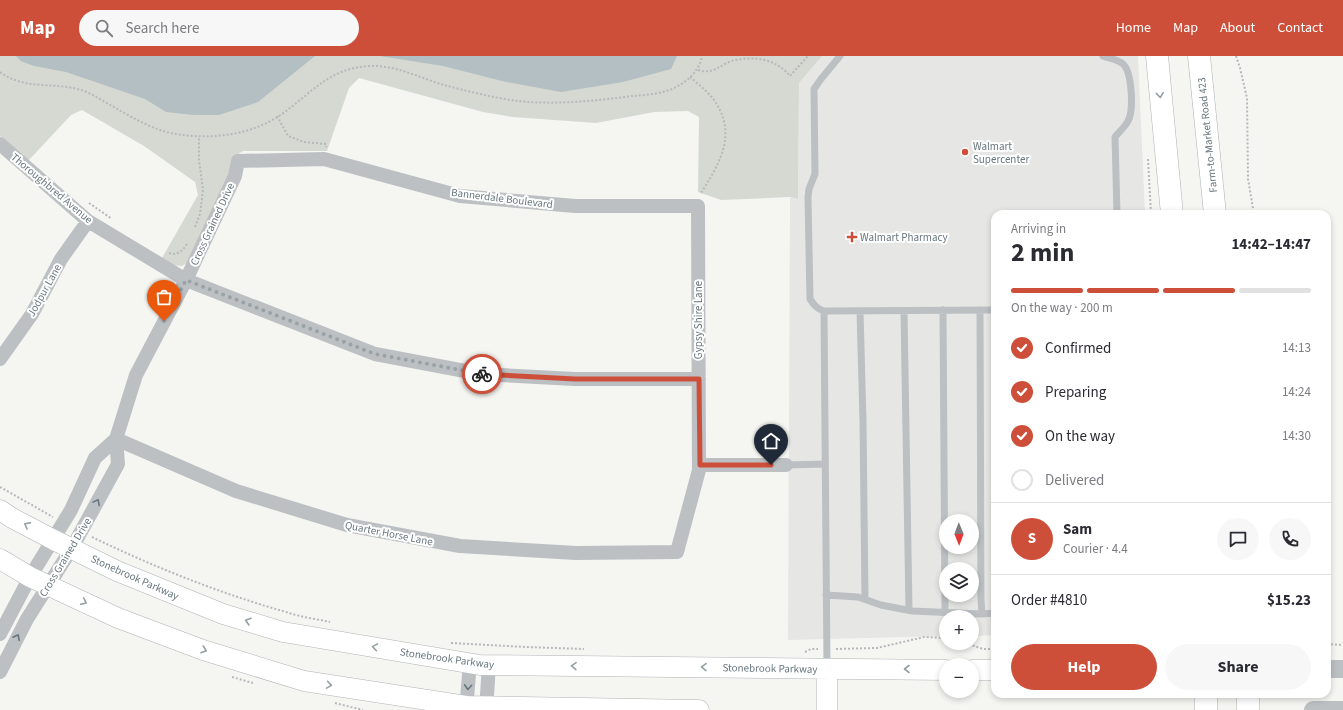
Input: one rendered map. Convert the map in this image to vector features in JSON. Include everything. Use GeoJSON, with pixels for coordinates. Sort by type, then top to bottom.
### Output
{"type":"FeatureCollection","features":[{"type":"Feature","properties":{"kind":"main road"},"geometry":{"type":"LineString","coordinates":[[1157,56],[1172,210]]}},
{"type":"Feature","properties":{"kind":"main road","name":"Farm-to-Market Road 423"},"geometry":{"type":"LineString","coordinates":[[1200,56],[1215,210]]}},
{"type":"Feature","properties":{"kind":"main road","name":"Stonebrook Parkway"},"geometry":{"type":"LineString","coordinates":[[0,510],[54,540],[77,540],[116,571],[223,614],[283,632],[489,665],[939,670]]}},
{"type":"Feature","properties":{"kind":"main road"},"geometry":{"type":"LineString","coordinates":[[0,559],[30,577],[118,618],[196,648],[304,681],[466,708],[699,710]]}},
{"type":"Feature","properties":{"kind":"main road"},"geometry":{"type":"LineString","coordinates":[[827,669],[827,710]]}},
{"type":"Feature","properties":{"kind":"main road"},"geometry":{"type":"LineString","coordinates":[[979,670],[991,670]]}},
{"type":"Feature","properties":{"kind":"main road"},"geometry":{"type":"LineString","coordinates":[[1206,698],[1206,710]]}},
{"type":"Feature","properties":{"kind":"main road"},"geometry":{"type":"LineString","coordinates":[[1248,698],[1248,710]]}},
{"type":"Feature","properties":{"kind":"street","name":"Thoroughbred Avenue"},"geometry":{"type":"LineString","coordinates":[[0,144],[88,221],[186,280],[375,354],[481,374],[575,379],[699,379]]}},
{"type":"Feature","properties":{"kind":"street","name":"Bannerdale Boulevard"},"geometry":{"type":"LineString","coordinates":[[238,161],[324,159],[460,196],[574,206],[695,206]]}},
{"type":"Feature","properties":{"kind":"street","name":"Cross Grained Drive"},"geometry":{"type":"LineString","coordinates":[[0,672],[27,619],[77,540],[118,464],[116,439],[136,375],[186,280],[235,176],[238,161]]}},
{"type":"Feature","properties":{"kind":"street","name":"Gypsy Shire Lane"},"geometry":{"type":"LineString","coordinates":[[677,552],[700,465],[695,206]]}},
{"type":"Feature","properties":{"kind":"street","name":"Jodpur Lane"},"geometry":{"type":"LineString","coordinates":[[0,359],[32,314],[61,259],[88,221]]}},
{"type":"Feature","properties":{"kind":"street","name":"Cross Grained Drive"},"geometry":{"type":"LineString","coordinates":[[0,634],[30,577],[64,523],[95,458],[116,439]]}},
{"type":"Feature","properties":{"kind":"street","name":"Quarter Horse Lane"},"geometry":{"type":"LineString","coordinates":[[116,439],[236,491],[346,525],[460,546],[576,552],[677,552]]}},
{"type":"Feature","properties":{"kind":"street"},"geometry":{"type":"LineString","coordinates":[[700,465],[786,465]]}},
{"type":"Feature","properties":{"kind":"street"},"geometry":{"type":"LineString","coordinates":[[466,708],[470,663]]}},
{"type":"Feature","properties":{"kind":"street"},"geometry":{"type":"LineString","coordinates":[[486,708],[489,665]]}},
{"type":"Feature","properties":{"kind":"street"},"geometry":{"type":"LineString","coordinates":[[1331,669],[1343,669]]}},
{"type":"Feature","properties":{"kind":"street"},"geometry":{"type":"LineString","coordinates":[[1313,710],[1343,710]]}},
{"type":"Feature","properties":{"kind":"lane"},"geometry":{"type":"LineString","coordinates":[[840,56],[814,90],[815,174],[808,189],[810,299],[818,309],[824,311],[991,310]]}},
{"type":"Feature","properties":{"kind":"lane"},"geometry":{"type":"LineString","coordinates":[[1103,56],[1123,64],[1128,69],[1130,76],[1131,111],[1128,121],[1115,137],[1116,210]]}},
{"type":"Feature","properties":{"kind":"lane"},"geometry":{"type":"LineString","coordinates":[[943,310],[945,610]]}},
{"type":"Feature","properties":{"kind":"lane"},"geometry":{"type":"LineString","coordinates":[[980,310],[982,614]]}},
{"type":"Feature","properties":{"kind":"lane"},"geometry":{"type":"LineString","coordinates":[[824,311],[827,669]]}},
{"type":"Feature","properties":{"kind":"lane"},"geometry":{"type":"LineString","coordinates":[[860,311],[865,599]]}},
{"type":"Feature","properties":{"kind":"lane"},"geometry":{"type":"LineString","coordinates":[[904,311],[908,610]]}},
{"type":"Feature","properties":{"kind":"lane"},"geometry":{"type":"LineString","coordinates":[[786,465],[825,464]]}},
{"type":"Feature","properties":{"kind":"lane"},"geometry":{"type":"LineString","coordinates":[[826,595],[858,597],[881,605],[908,610],[939,612]]}},
{"type":"Feature","properties":{"kind":"lane"},"geometry":{"type":"LineString","coordinates":[[979,614],[991,613]]}},
{"type":"Feature","properties":{"kind":"path"},"geometry":{"type":"LineString","coordinates":[[0,73],[8,79],[21,82],[83,90],[153,127],[175,134],[199,137],[224,136],[264,124],[324,81],[336,74],[351,69],[370,66],[394,69],[444,85],[518,101],[562,103],[655,94],[675,88],[697,70],[702,56]]}},
{"type":"Feature","properties":{"kind":"path"},"geometry":{"type":"LineString","coordinates":[[697,70],[710,72],[734,60],[765,58],[786,71],[790,76],[808,56]]}},
{"type":"Feature","properties":{"kind":"path"},"geometry":{"type":"LineString","coordinates":[[1236,56],[1247,98],[1248,179],[1253,210]]}},
{"type":"Feature","properties":{"kind":"path"},"geometry":{"type":"LineString","coordinates":[[690,77],[708,93],[716,103],[724,121],[726,138],[725,148],[715,172],[695,206]]}},
{"type":"Feature","properties":{"kind":"path"},"geometry":{"type":"LineString","coordinates":[[277,116],[288,136],[304,142],[326,144],[324,159]]}},
{"type":"Feature","properties":{"kind":"path"},"geometry":{"type":"LineString","coordinates":[[194,233],[200,214],[203,190],[199,160],[199,137]]}},
{"type":"Feature","properties":{"kind":"path"},"geometry":{"type":"LineString","coordinates":[[83,199],[113,219]]}},
{"type":"Feature","properties":{"kind":"path"},"geometry":{"type":"LineString","coordinates":[[167,252],[172,254],[182,251],[192,239]]}},
{"type":"Feature","properties":{"kind":"path"},"geometry":{"type":"LineString","coordinates":[[0,487],[64,523]]}},
{"type":"Feature","properties":{"kind":"path"},"geometry":{"type":"LineString","coordinates":[[77,540],[117,549],[205,586],[286,613],[332,623]]}},
{"type":"Feature","properties":{"kind":"path"},"geometry":{"type":"LineString","coordinates":[[805,652],[811,649],[876,648],[924,637],[939,638]]}},
{"type":"Feature","properties":{"kind":"path"},"geometry":{"type":"LineString","coordinates":[[444,642],[584,649]]}},
{"type":"Feature","properties":{"kind":"path"},"geometry":{"type":"LineString","coordinates":[[1331,644],[1343,645]]}},
{"type":"Feature","properties":{"kind":"path"},"geometry":{"type":"LineString","coordinates":[[979,648],[991,649]]}},
{"type":"Feature","properties":{"kind":"shaded area"},"geometry":{"type":"Polygon","coordinates":[[[0,56],[822,56],[799,83],[798,199],[790,197],[721,200],[698,192],[699,117],[688,111],[654,112],[596,123],[513,117],[483,112],[359,78],[349,88],[327,151],[243,151],[235,156],[224,191],[187,263],[182,266],[172,265],[162,258],[198,195],[195,182],[144,146],[82,110],[71,115],[28,161],[0,136],[0,56]]]}},
{"type":"Feature","properties":{"kind":"shaded area"},"geometry":{"type":"Polygon","coordinates":[[[16,56],[315,56],[258,102],[219,115],[194,115],[166,112],[145,99],[66,72],[34,66],[21,61],[16,56]]]}},
{"type":"Feature","properties":{"kind":"shaded area"},"geometry":{"type":"Polygon","coordinates":[[[380,56],[677,56],[671,69],[623,82],[561,92],[506,82],[443,66],[380,56]]]}},
{"type":"Feature","properties":{"kind":"shaded area"},"geometry":{"type":"Polygon","coordinates":[[[822,56],[1138,56],[1145,210],[991,210],[991,635],[979,636],[979,610],[939,610],[939,636],[788,640],[790,197],[798,199],[799,83],[822,56]]]}},
{"type":"Feature","properties":{"kind":"way so far"},"geometry":{"type":"LineString","coordinates":[[164,321],[186,280],[375,354],[482,374]]}},
{"type":"Feature","properties":{"kind":"place","name":"Walmart Supercenter"},"geometry":{"type":"Point","coordinates":[965,152]}},
{"type":"Feature","properties":{"kind":"place","name":"Walmart Pharmacy"},"geometry":{"type":"Point","coordinates":[852,237]}},
{"type":"Feature","properties":{"kind":"route"},"geometry":{"type":"LineString","coordinates":[[482,374],[575,379],[699,379],[700,465],[771,465]]}}]}
